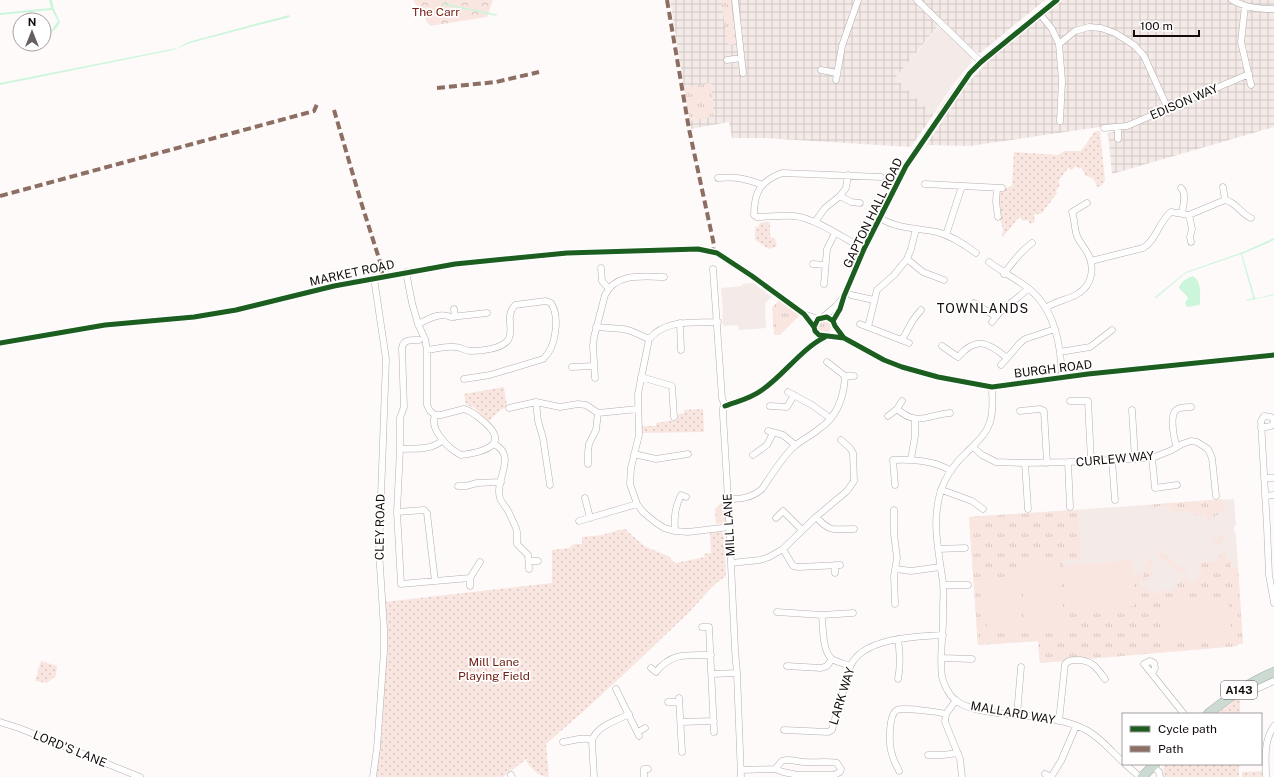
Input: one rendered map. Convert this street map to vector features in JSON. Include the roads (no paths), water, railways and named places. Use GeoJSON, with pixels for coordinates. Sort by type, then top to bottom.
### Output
{"type":"FeatureCollection","features":[{"type":"Feature","properties":{"kind":"highway","name":"A143"},"geometry":{"type":"LineString","coordinates":[[1209,713],[1244,686],[1274,672]]}},
{"type":"Feature","properties":{"kind":"highway"},"geometry":{"type":"LineString","coordinates":[[1141,777],[1154,765]]}},
{"type":"Feature","properties":{"kind":"street"},"geometry":{"type":"LineString","coordinates":[[735,0],[743,73]]}},
{"type":"Feature","properties":{"kind":"street"},"geometry":{"type":"LineString","coordinates":[[836,80],[842,46],[858,0]]}},
{"type":"Feature","properties":{"kind":"street"},"geometry":{"type":"LineString","coordinates":[[917,0],[981,62]]}},
{"type":"Feature","properties":{"kind":"street","name":"GAPTON HALL ROAD"},"geometry":{"type":"LineString","coordinates":[[834,324],[864,249],[912,157],[970,73],[981,62],[1057,0]]}},
{"type":"Feature","properties":{"kind":"street"},"geometry":{"type":"LineString","coordinates":[[1232,0],[1245,6],[1257,9],[1274,9]]}},
{"type":"Feature","properties":{"kind":"street"},"geometry":{"type":"LineString","coordinates":[[1245,6],[1241,42],[1251,85]]}},
{"type":"Feature","properties":{"kind":"street"},"geometry":{"type":"LineString","coordinates":[[1040,14],[1052,29],[1059,44],[1062,81],[1060,122]]}},
{"type":"Feature","properties":{"kind":"street"},"geometry":{"type":"LineString","coordinates":[[1059,44],[1075,31],[1089,27],[1101,28],[1115,33],[1134,45],[1144,56],[1168,109]]}},
{"type":"Feature","properties":{"kind":"street"},"geometry":{"type":"LineString","coordinates":[[727,60],[741,58]]}},
{"type":"Feature","properties":{"kind":"street"},"geometry":{"type":"LineString","coordinates":[[821,70],[837,73]]}},
{"type":"Feature","properties":{"kind":"street","name":"EDISON WAY"},"geometry":{"type":"LineString","coordinates":[[1104,128],[1127,126],[1249,74]]}},
{"type":"Feature","properties":{"kind":"street"},"geometry":{"type":"LineString","coordinates":[[1118,127],[1118,139]]}},
{"type":"Feature","properties":{"kind":"street"},"geometry":{"type":"LineString","coordinates":[[864,249],[815,222],[795,216],[757,217],[754,215],[754,203],[757,193],[763,185],[771,177],[782,173],[880,177]]}},
{"type":"Feature","properties":{"kind":"street"},"geometry":{"type":"LineString","coordinates":[[815,222],[825,208],[840,196],[846,188],[848,175]]}},
{"type":"Feature","properties":{"kind":"street"},"geometry":{"type":"LineString","coordinates":[[718,178],[729,176],[743,178],[763,185]]}},
{"type":"Feature","properties":{"kind":"street"},"geometry":{"type":"LineString","coordinates":[[925,184],[999,188],[994,210],[998,217]]}},
{"type":"Feature","properties":{"kind":"street"},"geometry":{"type":"LineString","coordinates":[[946,235],[962,186]]}},
{"type":"Feature","properties":{"kind":"street"},"geometry":{"type":"LineString","coordinates":[[1223,186],[1225,200]]}},
{"type":"Feature","properties":{"kind":"street"},"geometry":{"type":"LineString","coordinates":[[1181,188],[1184,191],[1182,213]]}},
{"type":"Feature","properties":{"kind":"street"},"geometry":{"type":"LineString","coordinates":[[840,196],[851,202],[860,203]]}},
{"type":"Feature","properties":{"kind":"street"},"geometry":{"type":"LineString","coordinates":[[1091,261],[1143,248],[1149,243],[1167,215],[1171,212],[1189,215],[1225,200],[1231,201],[1245,216],[1251,218]]}},
{"type":"Feature","properties":{"kind":"street"},"geometry":{"type":"LineString","coordinates":[[1046,308],[1054,302],[1074,296],[1081,292],[1090,279],[1092,270],[1091,261],[1077,236],[1072,212],[1088,203]]}},
{"type":"Feature","properties":{"kind":"street"},"geometry":{"type":"LineString","coordinates":[[1189,215],[1192,229],[1190,237],[1191,242]]}},
{"type":"Feature","properties":{"kind":"street"},"geometry":{"type":"LineString","coordinates":[[880,218],[895,226],[946,235],[958,240],[976,253]]}},
{"type":"Feature","properties":{"kind":"street"},"geometry":{"type":"LineString","coordinates":[[868,326],[877,290],[894,275],[906,259],[911,249],[916,229]]}},
{"type":"Feature","properties":{"kind":"street"},"geometry":{"type":"LineString","coordinates":[[824,284],[827,249],[835,233]]}},
{"type":"Feature","properties":{"kind":"street"},"geometry":{"type":"LineString","coordinates":[[1004,274],[1015,258],[1032,243]]}},
{"type":"Feature","properties":{"kind":"street","name":"MARKET ROAD"},"geometry":{"type":"LineString","coordinates":[[0,343],[105,325],[194,317],[236,310],[334,286],[456,264],[562,253],[691,249],[710,251]]}},
{"type":"Feature","properties":{"kind":"street","name":"BURGH ROAD"},"geometry":{"type":"LineString","coordinates":[[710,251],[717,253],[752,276],[804,314],[819,335],[844,338],[867,351],[902,367],[938,377],[992,386],[1274,355]]}},
{"type":"Feature","properties":{"kind":"street"},"geometry":{"type":"LineString","coordinates":[[906,259],[924,272],[944,280]]}},
{"type":"Feature","properties":{"kind":"street"},"geometry":{"type":"LineString","coordinates":[[989,262],[1004,274],[1028,288],[1046,308],[1055,328],[1060,352],[1062,378]]}},
{"type":"Feature","properties":{"kind":"street"},"geometry":{"type":"LineString","coordinates":[[814,264],[825,265]]}},
{"type":"Feature","properties":{"kind":"street"},"geometry":{"type":"LineString","coordinates":[[601,268],[602,281],[608,288]]}},
{"type":"Feature","properties":{"kind":"street"},"geometry":{"type":"LineString","coordinates":[[406,272],[412,303],[418,324],[425,339],[427,350],[428,405],[430,411],[435,415],[441,415],[464,409],[468,410],[493,430],[495,438],[494,444],[490,447],[461,455],[443,440],[434,427],[433,420],[435,415]]}},
{"type":"Feature","properties":{"kind":"street","name":"MILL LANE"},"geometry":{"type":"LineString","coordinates":[[715,273],[722,398],[725,406],[723,408],[723,415],[730,527],[741,774]]}},
{"type":"Feature","properties":{"kind":"street"},"geometry":{"type":"LineString","coordinates":[[595,378],[593,346],[596,327],[608,288],[621,279],[627,277],[664,277]]}},
{"type":"Feature","properties":{"kind":"street","name":"CLEY ROAD"},"geometry":{"type":"LineString","coordinates":[[373,777],[378,748],[384,651],[379,551],[386,359],[374,278]]}},
{"type":"Feature","properties":{"kind":"street"},"geometry":{"type":"LineString","coordinates":[[974,303],[994,319],[1008,304],[1019,298],[1028,288]]}},
{"type":"Feature","properties":{"kind":"street"},"geometry":{"type":"LineString","coordinates":[[851,295],[861,294],[874,300]]}},
{"type":"Feature","properties":{"kind":"street","name":"GAPTON HALL ROAD"},"geometry":{"type":"LineString","coordinates":[[821,318],[835,307],[844,296]]}},
{"type":"Feature","properties":{"kind":"street"},"geometry":{"type":"LineString","coordinates":[[427,350],[456,347],[470,351],[497,348],[505,344],[509,339],[509,314],[515,305],[546,301],[551,302],[555,314],[555,337],[552,348],[543,359],[490,375],[464,379]]}},
{"type":"Feature","properties":{"kind":"street"},"geometry":{"type":"LineString","coordinates":[[454,309],[455,317]]}},
{"type":"Feature","properties":{"kind":"street"},"geometry":{"type":"LineString","coordinates":[[902,340],[913,320],[921,310]]}},
{"type":"Feature","properties":{"kind":"street"},"geometry":{"type":"LineString","coordinates":[[418,324],[440,314],[455,317],[487,313]]}},
{"type":"Feature","properties":{"kind":"street","name":"BURGH ROAD"},"geometry":{"type":"LineString","coordinates":[[804,314],[821,318],[827,317],[844,338]]}},
{"type":"Feature","properties":{"kind":"street"},"geometry":{"type":"LineString","coordinates":[[811,346],[815,329],[821,318]]}},
{"type":"Feature","properties":{"kind":"street"},"geometry":{"type":"LineString","coordinates":[[718,322],[670,324],[661,328],[649,339],[638,394],[639,435],[631,468],[630,484],[637,504],[643,512],[664,528],[688,532],[730,527]]}},
{"type":"Feature","properties":{"kind":"street"},"geometry":{"type":"LineString","coordinates":[[680,323],[681,350]]}},
{"type":"Feature","properties":{"kind":"street"},"geometry":{"type":"LineString","coordinates":[[725,406],[751,397],[763,390],[811,346],[833,332],[834,324]]}},
{"type":"Feature","properties":{"kind":"street"},"geometry":{"type":"LineString","coordinates":[[860,324],[909,343]]}},
{"type":"Feature","properties":{"kind":"street"},"geometry":{"type":"LineString","coordinates":[[596,327],[623,329],[649,339]]}},
{"type":"Feature","properties":{"kind":"street"},"geometry":{"type":"LineString","coordinates":[[1001,365],[1025,339],[1055,328]]}},
{"type":"Feature","properties":{"kind":"street"},"geometry":{"type":"LineString","coordinates":[[1060,352],[1090,347],[1112,330]]}},
{"type":"Feature","properties":{"kind":"street"},"geometry":{"type":"LineString","coordinates":[[419,340],[410,340],[403,344],[404,407],[400,418],[397,512],[401,584],[470,578]]}},
{"type":"Feature","properties":{"kind":"street"},"geometry":{"type":"LineString","coordinates":[[958,358],[970,346],[978,344],[989,345],[1007,358]]}},
{"type":"Feature","properties":{"kind":"street"},"geometry":{"type":"LineString","coordinates":[[942,346],[964,363]]}},
{"type":"Feature","properties":{"kind":"street"},"geometry":{"type":"LineString","coordinates":[[826,362],[845,376],[854,376]]}},
{"type":"Feature","properties":{"kind":"street"},"geometry":{"type":"LineString","coordinates":[[572,366],[594,366]]}},
{"type":"Feature","properties":{"kind":"street"},"geometry":{"type":"LineString","coordinates":[[728,499],[746,498],[755,495],[762,489],[795,445],[821,429],[839,405],[845,376]]}},
{"type":"Feature","properties":{"kind":"street"},"geometry":{"type":"LineString","coordinates":[[641,377],[672,386],[674,417]]}},
{"type":"Feature","properties":{"kind":"street","name":"MALLARD WAY"},"geometry":{"type":"LineString","coordinates":[[992,386],[992,413],[990,424],[978,442],[965,454],[951,471],[942,490],[939,501],[936,540],[943,585],[942,678],[951,696],[973,708],[1058,721],[1076,726],[1090,732],[1122,761]]}},
{"type":"Feature","properties":{"kind":"street"},"geometry":{"type":"LineString","coordinates":[[770,406],[787,407],[793,392],[830,418]]}},
{"type":"Feature","properties":{"kind":"street"},"geometry":{"type":"LineString","coordinates":[[1070,401],[1091,400],[1091,461]]}},
{"type":"Feature","properties":{"kind":"street"},"geometry":{"type":"LineString","coordinates":[[888,416],[897,409],[902,401]]}},
{"type":"Feature","properties":{"kind":"street"},"geometry":{"type":"LineString","coordinates":[[509,408],[536,402],[560,406],[578,404],[586,405],[598,413],[638,409]]}},
{"type":"Feature","properties":{"kind":"street"},"geometry":{"type":"LineString","coordinates":[[536,402],[538,422],[543,438],[550,485]]}},
{"type":"Feature","properties":{"kind":"street"},"geometry":{"type":"LineString","coordinates":[[1177,446],[1174,440],[1173,416],[1175,411],[1179,408],[1191,407]]}},
{"type":"Feature","properties":{"kind":"street"},"geometry":{"type":"LineString","coordinates":[[897,409],[906,417],[915,420],[942,417],[950,413]]}},
{"type":"Feature","properties":{"kind":"street"},"geometry":{"type":"LineString","coordinates":[[1020,411],[1040,409],[1044,411],[1047,463]]}},
{"type":"Feature","properties":{"kind":"street"},"geometry":{"type":"LineString","coordinates":[[1132,410],[1135,459]]}},
{"type":"Feature","properties":{"kind":"street"},"geometry":{"type":"LineString","coordinates":[[588,464],[588,448],[596,430],[598,413]]}},
{"type":"Feature","properties":{"kind":"street"},"geometry":{"type":"LineString","coordinates":[[911,459],[915,420]]}},
{"type":"Feature","properties":{"kind":"street"},"geometry":{"type":"LineString","coordinates":[[1261,428],[1269,575],[1274,603]]}},
{"type":"Feature","properties":{"kind":"street"},"geometry":{"type":"LineString","coordinates":[[753,456],[767,445],[771,432],[783,435],[795,445]]}},
{"type":"Feature","properties":{"kind":"street"},"geometry":{"type":"LineString","coordinates":[[400,449],[434,447],[443,440]]}},
{"type":"Feature","properties":{"kind":"street"},"geometry":{"type":"LineString","coordinates":[[731,563],[760,560],[783,549],[816,517],[847,491],[854,481],[852,471],[853,453],[841,440]]}},
{"type":"Feature","properties":{"kind":"street","name":"CURLEW WAY"},"geometry":{"type":"LineString","coordinates":[[973,447],[982,455],[996,462],[1047,463],[1152,458],[1191,441],[1197,442],[1208,449],[1212,458],[1216,496]]}},
{"type":"Feature","properties":{"kind":"street"},"geometry":{"type":"LineString","coordinates":[[494,444],[499,446],[505,456],[499,489],[500,497],[516,528],[517,544],[528,555],[529,569]]}},
{"type":"Feature","properties":{"kind":"street"},"geometry":{"type":"LineString","coordinates":[[634,454],[656,459],[688,454]]}},
{"type":"Feature","properties":{"kind":"street"},"geometry":{"type":"LineString","coordinates":[[895,485],[893,457],[911,459],[943,466],[951,471]]}},
{"type":"Feature","properties":{"kind":"street"},"geometry":{"type":"LineString","coordinates":[[1152,458],[1155,488],[1177,485]]}},
{"type":"Feature","properties":{"kind":"street"},"geometry":{"type":"LineString","coordinates":[[1112,460],[1115,500]]}},
{"type":"Feature","properties":{"kind":"street"},"geometry":{"type":"LineString","coordinates":[[1068,462],[1070,507]]}},
{"type":"Feature","properties":{"kind":"street"},"geometry":{"type":"LineString","coordinates":[[1025,463],[1028,509]]}},
{"type":"Feature","properties":{"kind":"street"},"geometry":{"type":"LineString","coordinates":[[1264,478],[1274,478]]}},
{"type":"Feature","properties":{"kind":"street"},"geometry":{"type":"LineString","coordinates":[[458,486],[466,486],[477,483],[501,482]]}},
{"type":"Feature","properties":{"kind":"street"},"geometry":{"type":"LineString","coordinates":[[942,490],[981,505]]}},
{"type":"Feature","properties":{"kind":"street"},"geometry":{"type":"LineString","coordinates":[[675,531],[674,516],[681,495]]}},
{"type":"Feature","properties":{"kind":"street"},"geometry":{"type":"LineString","coordinates":[[1265,496],[1274,496]]}},
{"type":"Feature","properties":{"kind":"street"},"geometry":{"type":"LineString","coordinates":[[585,498],[590,518]]}},
{"type":"Feature","properties":{"kind":"street"},"geometry":{"type":"LineString","coordinates":[[579,521],[637,504]]}},
{"type":"Feature","properties":{"kind":"street"},"geometry":{"type":"LineString","coordinates":[[397,512],[424,510],[427,513],[435,581]]}},
{"type":"Feature","properties":{"kind":"street"},"geometry":{"type":"LineString","coordinates":[[894,510],[894,534],[897,558],[894,576],[894,604]]}},
{"type":"Feature","properties":{"kind":"street"},"geometry":{"type":"LineString","coordinates":[[776,518],[783,512],[802,530]]}},
{"type":"Feature","properties":{"kind":"street"},"geometry":{"type":"LineString","coordinates":[[816,517],[825,527],[831,529],[854,529]]}},
{"type":"Feature","properties":{"kind":"street"},"geometry":{"type":"LineString","coordinates":[[938,549],[965,548]]}},
{"type":"Feature","properties":{"kind":"street"},"geometry":{"type":"LineString","coordinates":[[783,549],[793,566],[838,565],[835,573]]}},
{"type":"Feature","properties":{"kind":"street"},"geometry":{"type":"LineString","coordinates":[[529,562],[538,561]]}},
{"type":"Feature","properties":{"kind":"street"},"geometry":{"type":"LineString","coordinates":[[470,586],[470,578],[480,562]]}},
{"type":"Feature","properties":{"kind":"street"},"geometry":{"type":"LineString","coordinates":[[896,569],[911,571],[940,567]]}},
{"type":"Feature","properties":{"kind":"street"},"geometry":{"type":"LineString","coordinates":[[886,576],[894,576]]}},
{"type":"Feature","properties":{"kind":"street"},"geometry":{"type":"LineString","coordinates":[[943,585],[968,585]]}},
{"type":"Feature","properties":{"kind":"street"},"geometry":{"type":"LineString","coordinates":[[777,612],[822,615],[853,613]]}},
{"type":"Feature","properties":{"kind":"street"},"geometry":{"type":"LineString","coordinates":[[822,615],[827,651],[832,659],[850,666]]}},
{"type":"Feature","properties":{"kind":"street"},"geometry":{"type":"LineString","coordinates":[[702,627],[709,627],[714,732]]}},
{"type":"Feature","properties":{"kind":"street","name":"LARK WAY"},"geometry":{"type":"LineString","coordinates":[[784,730],[828,732],[832,730],[850,666],[858,655],[865,650],[898,639],[943,635]]}},
{"type":"Feature","properties":{"kind":"street"},"geometry":{"type":"LineString","coordinates":[[898,639],[901,655],[901,666],[898,679]]}},
{"type":"Feature","properties":{"kind":"street"},"geometry":{"type":"LineString","coordinates":[[654,672],[668,660],[677,656],[711,655]]}},
{"type":"Feature","properties":{"kind":"street"},"geometry":{"type":"LineString","coordinates":[[942,658],[972,659]]}},
{"type":"Feature","properties":{"kind":"street"},"geometry":{"type":"LineString","coordinates":[[787,666],[821,668],[827,666],[832,659]]}},
{"type":"Feature","properties":{"kind":"street"},"geometry":{"type":"LineString","coordinates":[[1058,721],[1065,664],[1071,660],[1089,661],[1105,679]]}},
{"type":"Feature","properties":{"kind":"street"},"geometry":{"type":"LineString","coordinates":[[1017,715],[1021,667]]}},
{"type":"Feature","properties":{"kind":"street"},"geometry":{"type":"LineString","coordinates":[[712,674],[737,673]]}},
{"type":"Feature","properties":{"kind":"street"},"geometry":{"type":"LineString","coordinates":[[1152,674],[1183,713]]}},
{"type":"Feature","properties":{"kind":"street"},"geometry":{"type":"LineString","coordinates":[[1244,686],[1247,690],[1252,691],[1274,681]]}},
{"type":"Feature","properties":{"kind":"street"},"geometry":{"type":"LineString","coordinates":[[616,689],[638,734],[645,728]]}},
{"type":"Feature","properties":{"kind":"street"},"geometry":{"type":"LineString","coordinates":[[668,702],[679,700],[682,751]]}},
{"type":"Feature","properties":{"kind":"street"},"geometry":{"type":"LineString","coordinates":[[956,700],[946,714],[945,722],[960,759],[962,777]]}},
{"type":"Feature","properties":{"kind":"street"},"geometry":{"type":"LineString","coordinates":[[899,771],[892,756],[891,749],[891,720],[894,713],[900,709],[946,714]]}},
{"type":"Feature","properties":{"kind":"street"},"geometry":{"type":"LineString","coordinates":[[594,777],[592,740],[604,726],[628,714]]}},
{"type":"Feature","properties":{"kind":"street"},"geometry":{"type":"LineString","coordinates":[[681,722],[714,721]]}},
{"type":"Feature","properties":{"kind":"street","name":"LORD'S LANE"},"geometry":{"type":"LineString","coordinates":[[0,722],[19,728],[140,777]]}},
{"type":"Feature","properties":{"kind":"street"},"geometry":{"type":"LineString","coordinates":[[1049,776],[1061,761],[1076,726]]}},
{"type":"Feature","properties":{"kind":"street"},"geometry":{"type":"LineString","coordinates":[[1266,777],[1265,746],[1269,734],[1274,726]]}},
{"type":"Feature","properties":{"kind":"street"},"geometry":{"type":"LineString","coordinates":[[563,742],[583,738],[592,740]]}},
{"type":"Feature","properties":{"kind":"street"},"geometry":{"type":"LineString","coordinates":[[931,753],[943,755],[958,753]]}},
{"type":"Feature","properties":{"kind":"street"},"geometry":{"type":"LineString","coordinates":[[741,774],[775,769],[798,775],[834,776],[840,772],[841,769],[837,763],[831,762],[802,762],[785,760],[782,761],[775,769]]}},
{"type":"Feature","properties":{"kind":"street","name":"MALLARD WAY"},"geometry":{"type":"LineString","coordinates":[[1126,765],[1141,777]]}},
{"type":"Feature","properties":{"kind":"street"},"geometry":{"type":"LineString","coordinates":[[1154,765],[1160,772],[1160,777]]}},
{"type":"Feature","properties":{"kind":"street"},"geometry":{"type":"LineString","coordinates":[[644,769],[644,777]]}},
{"type":"Feature","properties":{"kind":"waterway"},"geometry":{"type":"LineString","coordinates":[[443,4],[496,15]]}},
{"type":"Feature","properties":{"kind":"district","name":"TOWNLANDS"},"geometry":{"type":"Point","coordinates":[983,308]}},
{"type":"Feature","properties":{"kind":"park label","name":"The Carr"},"geometry":{"type":"Point","coordinates":[436,12]}},
{"type":"Feature","properties":{"kind":"park label","name":"Mill Lane Playing Field"},"geometry":{"type":"Point","coordinates":[494,669]}}]}
